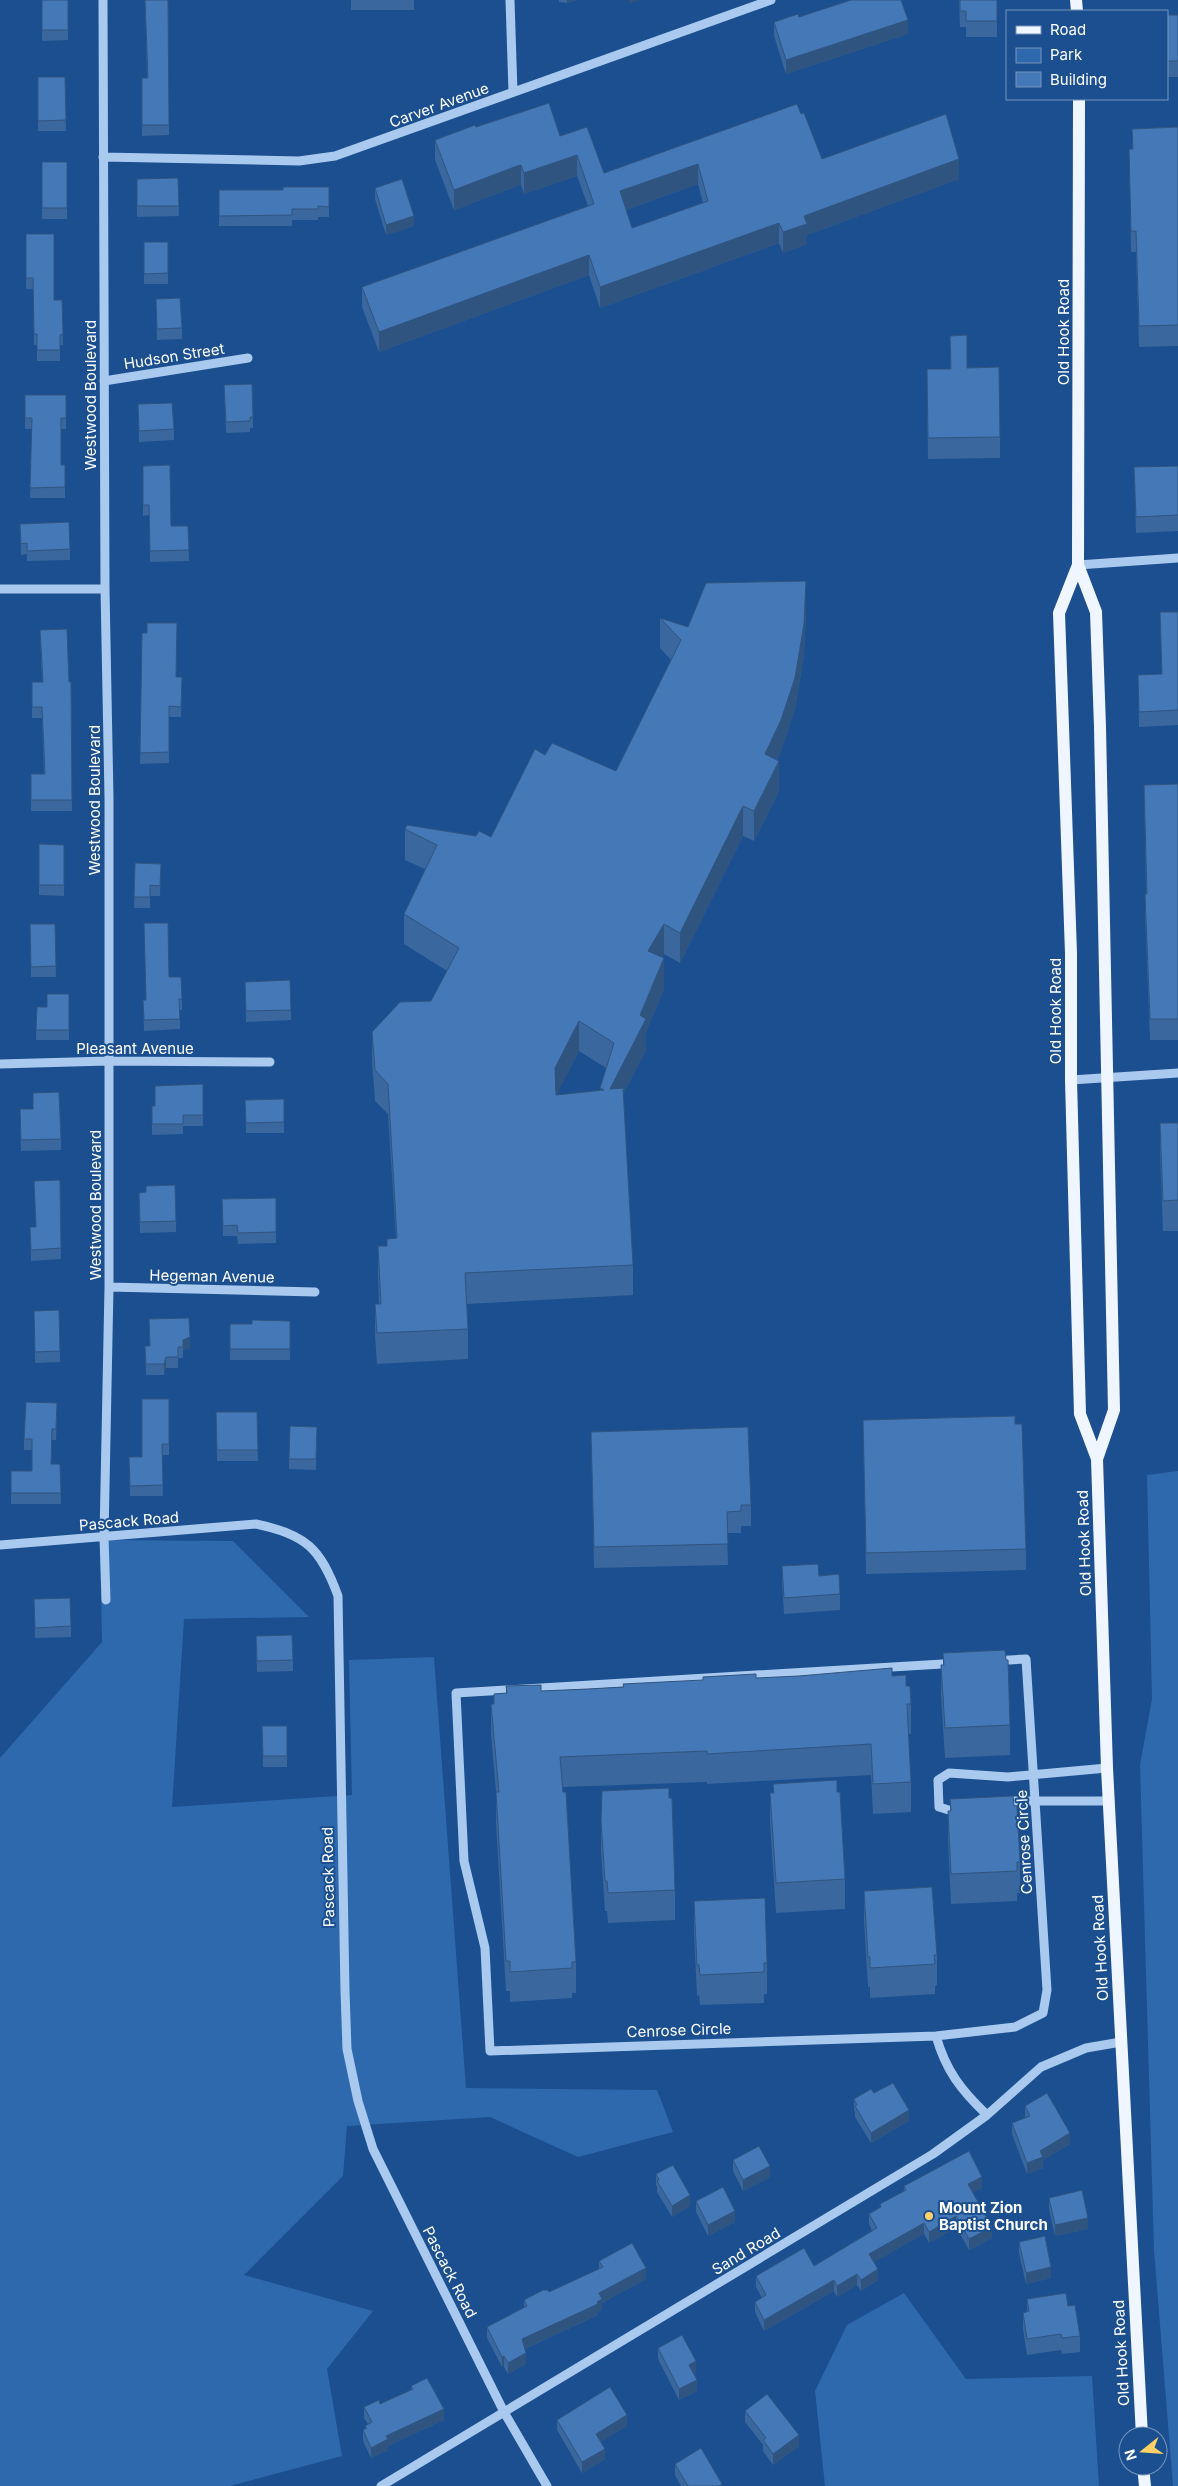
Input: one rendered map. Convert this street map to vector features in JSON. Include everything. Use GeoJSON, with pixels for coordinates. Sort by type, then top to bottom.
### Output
{"type":"FeatureCollection","features":[{"type":"Feature","properties":{"kind":"main road","name":"Old Hook Road"},"geometry":{"type":"LineString","coordinates":[[1079,100],[1078,565],[1096,612],[1114,1410],[1097,1458]]}},
{"type":"Feature","properties":{"kind":"main road","name":"Old Hook Road"},"geometry":{"type":"LineString","coordinates":[[1078,565],[1059,613],[1071,953],[1080,1414],[1097,1458],[1106,1768],[1141,2426]]}},
{"type":"Feature","properties":{"kind":"street","name":"Westwood Boulevard"},"geometry":{"type":"LineString","coordinates":[[103,0],[104,589],[109,798],[109,1288],[104,1537],[106,1600]]}},
{"type":"Feature","properties":{"kind":"street"},"geometry":{"type":"LineString","coordinates":[[510,0],[513,92]]}},
{"type":"Feature","properties":{"kind":"street","name":"Carver Avenue"},"geometry":{"type":"LineString","coordinates":[[103,157],[299,161],[335,156],[513,92],[747,4],[771,0]]}},
{"type":"Feature","properties":{"kind":"street","name":"Hudson Street"},"geometry":{"type":"LineString","coordinates":[[104,381],[248,358]]}},
{"type":"Feature","properties":{"kind":"street"},"geometry":{"type":"LineString","coordinates":[[1078,565],[1178,558]]}},
{"type":"Feature","properties":{"kind":"street"},"geometry":{"type":"LineString","coordinates":[[0,588],[104,589]]}},
{"type":"Feature","properties":{"kind":"street","name":"Pleasant Avenue"},"geometry":{"type":"LineString","coordinates":[[0,1064],[270,1062]]}},
{"type":"Feature","properties":{"kind":"street"},"geometry":{"type":"LineString","coordinates":[[1072,1080],[1178,1073]]}},
{"type":"Feature","properties":{"kind":"street","name":"Hegeman Avenue"},"geometry":{"type":"LineString","coordinates":[[109,1288],[315,1292]]}},
{"type":"Feature","properties":{"kind":"street","name":"Pascack Road"},"geometry":{"type":"LineString","coordinates":[[0,1545],[256,1524],[286,1530],[309,1545],[328,1567],[338,1596],[344,1991],[347,2049],[358,2101],[373,2149],[504,2412],[547,2486]]}},
{"type":"Feature","properties":{"kind":"street","name":"Cenrose Circle"},"geometry":{"type":"LineString","coordinates":[[1026,1659],[1035,1800],[1047,1990],[1043,2013],[1015,2026],[936,2036],[490,2051],[485,1948],[464,1861],[456,1693],[1026,1659]]}},
{"type":"Feature","properties":{"kind":"street"},"geometry":{"type":"LineString","coordinates":[[971,1808],[952,1811],[939,1807],[938,1780],[949,1774],[1008,1777],[1106,1768]]}},
{"type":"Feature","properties":{"kind":"street"},"geometry":{"type":"LineString","coordinates":[[990,1804],[1009,1800],[1109,1801]]}},
{"type":"Feature","properties":{"kind":"street"},"geometry":{"type":"LineString","coordinates":[[936,2036],[943,2061],[964,2093],[987,2115]]}},
{"type":"Feature","properties":{"kind":"street","name":"Sand Road"},"geometry":{"type":"LineString","coordinates":[[381,2486],[933,2154],[987,2115],[1041,2067],[1086,2048],[1121,2042]]}},
{"type":"Feature","properties":{"kind":"green space"},"geometry":{"type":"Polygon","coordinates":[[[1178,1471],[1178,2486],[1173,2486],[1154,2250],[1140,1765],[1152,1699],[1147,1475],[1178,1471]]]}},
{"type":"Feature","properties":{"kind":"green space"},"geometry":{"type":"Polygon","coordinates":[[[100,1540],[233,1541],[309,1617],[184,1619],[172,1807],[352,1795],[349,1660],[434,1657],[466,2088],[657,2090],[673,2132],[578,2157],[490,2117],[347,2126],[343,2176],[244,2275],[373,2311],[327,2369],[342,2456],[230,2486],[0,2486],[0,1758],[102,1642],[100,1540]]]}},
{"type":"Feature","properties":{"kind":"green space"},"geometry":{"type":"Polygon","coordinates":[[[904,2293],[966,2379],[1092,2376],[1099,2486],[825,2486],[815,2391],[847,2325],[904,2293]]]}},
{"type":"Feature","properties":{"kind":"building"},"geometry":{"type":"Polygon","coordinates":[[[42,0],[68,0],[68,30],[42,30],[42,0]]]}},
{"type":"Feature","properties":{"kind":"building"},"geometry":{"type":"Polygon","coordinates":[[[145,0],[168,0],[169,125],[142,125],[142,78],[148,78],[145,0]]]}},
{"type":"Feature","properties":{"kind":"building"},"geometry":{"type":"Polygon","coordinates":[[[851,0],[901,0],[908,20],[786,60],[774,22],[798,14],[799,17],[851,0]]]}},
{"type":"Feature","properties":{"kind":"building"},"geometry":{"type":"Polygon","coordinates":[[[960,0],[997,0],[997,21],[966,21],[966,11],[960,11],[960,0]]]}},
{"type":"Feature","properties":{"kind":"building"},"geometry":{"type":"Polygon","coordinates":[[[1168,15],[1178,15],[1178,61],[1168,61],[1168,15]]]}},
{"type":"Feature","properties":{"kind":"building"},"geometry":{"type":"Polygon","coordinates":[[[38,77],[65,77],[66,120],[38,121],[38,77]]]}},
{"type":"Feature","properties":{"kind":"building"},"geometry":{"type":"Polygon","coordinates":[[[549,103],[560,136],[587,127],[604,173],[797,104],[801,114],[804,113],[822,159],[946,114],[959,159],[804,216],[807,224],[783,232],[779,223],[600,287],[589,255],[379,332],[362,287],[594,204],[577,155],[524,173],[521,165],[517,166],[454,190],[435,140],[475,125],[476,127],[549,103]],[[698,164],[620,191],[632,228],[708,201],[698,164]]]}},
{"type":"Feature","properties":{"kind":"building"},"geometry":{"type":"Polygon","coordinates":[[[1178,127],[1178,325],[1139,326],[1136,231],[1131,231],[1129,149],[1133,149],[1132,129],[1178,127]]]}},
{"type":"Feature","properties":{"kind":"building"},"geometry":{"type":"Polygon","coordinates":[[[42,162],[67,162],[67,208],[42,208],[42,162]]]}},
{"type":"Feature","properties":{"kind":"building"},"geometry":{"type":"Polygon","coordinates":[[[178,178],[179,206],[137,206],[137,179],[178,178]]]}},
{"type":"Feature","properties":{"kind":"building"},"geometry":{"type":"Polygon","coordinates":[[[402,179],[414,216],[386,225],[375,188],[402,179]]]}},
{"type":"Feature","properties":{"kind":"building"},"geometry":{"type":"Polygon","coordinates":[[[283,187],[329,187],[329,207],[318,206],[318,209],[292,209],[292,215],[219,216],[219,190],[283,190],[283,187]]]}},
{"type":"Feature","properties":{"kind":"building"},"geometry":{"type":"Polygon","coordinates":[[[26,234],[54,234],[54,300],[62,300],[63,334],[60,335],[60,350],[37,350],[37,334],[34,334],[33,278],[26,278],[26,234]]]}},
{"type":"Feature","properties":{"kind":"building"},"geometry":{"type":"Polygon","coordinates":[[[144,242],[168,242],[168,273],[144,274],[144,242]]]}},
{"type":"Feature","properties":{"kind":"building"},"geometry":{"type":"Polygon","coordinates":[[[180,298],[182,328],[157,329],[156,299],[180,298]]]}},
{"type":"Feature","properties":{"kind":"building"},"geometry":{"type":"Polygon","coordinates":[[[967,335],[967,368],[999,367],[1000,437],[928,438],[927,369],[951,369],[950,336],[967,335]]]}},
{"type":"Feature","properties":{"kind":"building"},"geometry":{"type":"Polygon","coordinates":[[[252,384],[253,417],[250,417],[250,421],[226,422],[224,385],[252,384]]]}},
{"type":"Feature","properties":{"kind":"building"},"geometry":{"type":"Polygon","coordinates":[[[25,395],[66,395],[66,418],[61,418],[61,465],[65,465],[65,487],[30,488],[32,418],[25,418],[25,395]]]}},
{"type":"Feature","properties":{"kind":"building"},"geometry":{"type":"Polygon","coordinates":[[[172,403],[174,429],[139,431],[138,404],[172,403]]]}},
{"type":"Feature","properties":{"kind":"building"},"geometry":{"type":"Polygon","coordinates":[[[170,465],[171,526],[188,526],[189,550],[150,551],[149,505],[143,505],[143,466],[170,465]]]}},
{"type":"Feature","properties":{"kind":"building"},"geometry":{"type":"Polygon","coordinates":[[[1178,466],[1178,515],[1136,517],[1134,467],[1178,466]]]}},
{"type":"Feature","properties":{"kind":"building"},"geometry":{"type":"Polygon","coordinates":[[[69,522],[70,549],[27,551],[27,543],[21,544],[20,524],[69,522]]]}},
{"type":"Feature","properties":{"kind":"building"},"geometry":{"type":"Polygon","coordinates":[[[806,581],[804,624],[795,678],[781,720],[765,754],[779,761],[754,811],[743,806],[680,933],[664,924],[648,951],[664,958],[640,1015],[646,1019],[610,1089],[623,1088],[633,1265],[465,1273],[468,1329],[377,1333],[375,1304],[381,1304],[378,1246],[387,1246],[387,1239],[397,1238],[388,1084],[375,1070],[372,1032],[400,1002],[431,1001],[459,948],[404,914],[437,845],[405,829],[407,825],[476,836],[479,831],[491,837],[535,749],[545,755],[552,743],[616,771],[681,640],[660,618],[688,627],[706,583],[806,581]],[[579,1021],[555,1068],[556,1095],[604,1090],[600,1088],[614,1043],[579,1021]]]}},
{"type":"Feature","properties":{"kind":"building"},"geometry":{"type":"Polygon","coordinates":[[[1160,612],[1178,612],[1178,710],[1139,712],[1138,675],[1162,674],[1160,612]]]}},
{"type":"Feature","properties":{"kind":"building"},"geometry":{"type":"Polygon","coordinates":[[[147,623],[177,623],[176,677],[182,677],[181,707],[169,706],[169,752],[140,753],[142,633],[147,633],[147,623]]]}},
{"type":"Feature","properties":{"kind":"building"},"geometry":{"type":"Polygon","coordinates":[[[67,629],[69,682],[71,682],[72,800],[31,800],[31,774],[45,774],[42,707],[32,707],[32,682],[43,682],[40,630],[67,629]]]}},
{"type":"Feature","properties":{"kind":"building"},"geometry":{"type":"Polygon","coordinates":[[[1178,784],[1178,1019],[1150,1019],[1145,894],[1147,894],[1144,785],[1178,784]]]}},
{"type":"Feature","properties":{"kind":"building"},"geometry":{"type":"Polygon","coordinates":[[[39,844],[64,845],[64,885],[39,885],[39,844]]]}},
{"type":"Feature","properties":{"kind":"building"},"geometry":{"type":"Polygon","coordinates":[[[135,863],[161,864],[160,886],[150,885],[150,897],[134,897],[135,863]]]}},
{"type":"Feature","properties":{"kind":"building"},"geometry":{"type":"Polygon","coordinates":[[[144,923],[168,923],[169,977],[181,977],[182,999],[179,999],[180,1019],[144,1020],[143,1000],[146,1000],[144,923]]]}},
{"type":"Feature","properties":{"kind":"building"},"geometry":{"type":"Polygon","coordinates":[[[30,924],[55,924],[56,966],[31,967],[30,924]]]}},
{"type":"Feature","properties":{"kind":"building"},"geometry":{"type":"Polygon","coordinates":[[[290,980],[291,1010],[246,1011],[245,982],[290,980]]]}},
{"type":"Feature","properties":{"kind":"building"},"geometry":{"type":"Polygon","coordinates":[[[47,994],[69,994],[69,1030],[36,1030],[37,1007],[47,1007],[47,994]]]}},
{"type":"Feature","properties":{"kind":"building"},"geometry":{"type":"Polygon","coordinates":[[[203,1084],[203,1115],[183,1115],[183,1124],[152,1124],[152,1106],[155,1106],[155,1086],[203,1084]]]}},
{"type":"Feature","properties":{"kind":"building"},"geometry":{"type":"Polygon","coordinates":[[[59,1092],[61,1139],[21,1140],[20,1109],[33,1109],[33,1093],[59,1092]]]}},
{"type":"Feature","properties":{"kind":"building"},"geometry":{"type":"Polygon","coordinates":[[[284,1099],[284,1122],[246,1123],[245,1100],[284,1099]]]}},
{"type":"Feature","properties":{"kind":"building"},"geometry":{"type":"Polygon","coordinates":[[[1160,1123],[1178,1123],[1178,1200],[1163,1201],[1160,1123]]]}},
{"type":"Feature","properties":{"kind":"building"},"geometry":{"type":"Polygon","coordinates":[[[60,1180],[61,1248],[31,1250],[30,1227],[36,1227],[34,1181],[60,1180]]]}},
{"type":"Feature","properties":{"kind":"building"},"geometry":{"type":"Polygon","coordinates":[[[175,1185],[176,1221],[140,1222],[139,1193],[146,1192],[146,1186],[175,1185]]]}},
{"type":"Feature","properties":{"kind":"building"},"geometry":{"type":"Polygon","coordinates":[[[276,1198],[276,1232],[238,1233],[237,1225],[223,1226],[222,1199],[276,1198]]]}},
{"type":"Feature","properties":{"kind":"building"},"geometry":{"type":"Polygon","coordinates":[[[59,1310],[60,1351],[35,1352],[34,1311],[59,1310]]]}},
{"type":"Feature","properties":{"kind":"building"},"geometry":{"type":"Polygon","coordinates":[[[189,1318],[190,1337],[183,1340],[183,1347],[178,1347],[178,1357],[166,1357],[164,1364],[146,1364],[145,1346],[150,1346],[149,1319],[189,1318]]]}},
{"type":"Feature","properties":{"kind":"building"},"geometry":{"type":"Polygon","coordinates":[[[252,1320],[290,1321],[290,1349],[230,1349],[230,1324],[252,1324],[252,1320]]]}},
{"type":"Feature","properties":{"kind":"building"},"geometry":{"type":"Polygon","coordinates":[[[142,1399],[169,1399],[169,1444],[162,1444],[163,1485],[130,1486],[129,1457],[142,1457],[142,1399]]]}},
{"type":"Feature","properties":{"kind":"building"},"geometry":{"type":"Polygon","coordinates":[[[26,1402],[57,1403],[56,1429],[52,1429],[51,1464],[60,1464],[61,1493],[11,1493],[11,1471],[32,1471],[32,1439],[24,1439],[26,1402]]]}},
{"type":"Feature","properties":{"kind":"building"},"geometry":{"type":"Polygon","coordinates":[[[216,1412],[257,1412],[258,1450],[217,1450],[216,1412]]]}},
{"type":"Feature","properties":{"kind":"building"},"geometry":{"type":"Polygon","coordinates":[[[1015,1416],[1015,1424],[1022,1424],[1026,1549],[866,1553],[863,1420],[1015,1416]]]}},
{"type":"Feature","properties":{"kind":"building"},"geometry":{"type":"Polygon","coordinates":[[[290,1426],[317,1427],[316,1459],[289,1459],[290,1426]]]}},
{"type":"Feature","properties":{"kind":"building"},"geometry":{"type":"Polygon","coordinates":[[[748,1427],[751,1505],[741,1505],[741,1511],[727,1512],[728,1544],[594,1547],[591,1432],[748,1427]]]}},
{"type":"Feature","properties":{"kind":"building"},"geometry":{"type":"Polygon","coordinates":[[[818,1564],[819,1576],[839,1574],[840,1594],[784,1598],[782,1566],[818,1564]]]}},
{"type":"Feature","properties":{"kind":"building"},"geometry":{"type":"Polygon","coordinates":[[[70,1598],[71,1626],[35,1628],[34,1599],[70,1598]]]}},
{"type":"Feature","properties":{"kind":"building"},"geometry":{"type":"Polygon","coordinates":[[[292,1635],[293,1660],[257,1661],[256,1636],[292,1635]]]}},
{"type":"Feature","properties":{"kind":"building"},"geometry":{"type":"Polygon","coordinates":[[[1005,1650],[1006,1660],[1008,1660],[1010,1725],[945,1728],[941,1665],[944,1665],[943,1653],[1005,1650]]]}},
{"type":"Feature","properties":{"kind":"building"},"geometry":{"type":"Polygon","coordinates":[[[892,1668],[892,1676],[906,1675],[906,1686],[910,1686],[911,1704],[907,1704],[911,1782],[873,1784],[871,1744],[707,1754],[707,1751],[560,1757],[563,1792],[566,1792],[576,1962],[572,1962],[572,1968],[510,1972],[510,1961],[506,1961],[496,1792],[499,1792],[491,1704],[494,1704],[494,1694],[507,1693],[506,1686],[541,1685],[541,1691],[588,1689],[624,1687],[623,1684],[703,1680],[703,1677],[756,1674],[756,1678],[799,1676],[892,1668]]]}},
{"type":"Feature","properties":{"kind":"building"},"geometry":{"type":"Polygon","coordinates":[[[262,1726],[287,1726],[287,1756],[263,1756],[262,1726]]]}},
{"type":"Feature","properties":{"kind":"building"},"geometry":{"type":"Polygon","coordinates":[[[837,1780],[837,1792],[840,1792],[845,1879],[776,1883],[770,1793],[774,1793],[773,1784],[837,1780]]]}},
{"type":"Feature","properties":{"kind":"building"},"geometry":{"type":"Polygon","coordinates":[[[669,1788],[669,1798],[672,1798],[675,1890],[608,1893],[607,1881],[605,1881],[601,1821],[602,1791],[669,1788]]]}},
{"type":"Feature","properties":{"kind":"building"},"geometry":{"type":"Polygon","coordinates":[[[1013,1796],[1014,1806],[1017,1806],[1020,1862],[1017,1862],[1017,1871],[951,1874],[948,1811],[951,1811],[950,1799],[1013,1796]]]}},
{"type":"Feature","properties":{"kind":"building"},"geometry":{"type":"Polygon","coordinates":[[[932,1887],[937,1955],[934,1955],[935,1964],[870,1968],[864,1891],[932,1887]]]}},
{"type":"Feature","properties":{"kind":"building"},"geometry":{"type":"Polygon","coordinates":[[[765,1898],[767,1963],[764,1963],[764,1972],[700,1975],[699,1965],[697,1965],[694,1901],[765,1898]]]}},
{"type":"Feature","properties":{"kind":"building"},"geometry":{"type":"Polygon","coordinates":[[[893,2083],[909,2110],[871,2133],[855,2106],[857,2105],[854,2099],[871,2089],[874,2093],[893,2083]]]}},
{"type":"Feature","properties":{"kind":"building"},"geometry":{"type":"Polygon","coordinates":[[[1047,2093],[1070,2133],[1040,2151],[1043,2157],[1027,2163],[1012,2123],[1030,2116],[1025,2106],[1047,2093]]]}},
{"type":"Feature","properties":{"kind":"building"},"geometry":{"type":"Polygon","coordinates":[[[759,2146],[770,2166],[743,2180],[733,2160],[759,2146]]]}},
{"type":"Feature","properties":{"kind":"building"},"geometry":{"type":"Polygon","coordinates":[[[969,2151],[982,2177],[968,2184],[992,2227],[969,2239],[956,2216],[929,2232],[924,2223],[869,2254],[878,2269],[861,2280],[857,2274],[837,2286],[834,2280],[764,2320],[755,2302],[766,2295],[756,2276],[804,2248],[814,2266],[877,2228],[869,2214],[881,2207],[880,2204],[906,2190],[904,2186],[969,2151]]]}},
{"type":"Feature","properties":{"kind":"building"},"geometry":{"type":"Polygon","coordinates":[[[673,2165],[690,2195],[672,2206],[657,2181],[659,2180],[656,2174],[673,2165]]]}},
{"type":"Feature","properties":{"kind":"building"},"geometry":{"type":"Polygon","coordinates":[[[723,2187],[735,2211],[708,2225],[696,2201],[723,2187]]]}},
{"type":"Feature","properties":{"kind":"building"},"geometry":{"type":"Polygon","coordinates":[[[1082,2190],[1088,2218],[1055,2225],[1049,2198],[1082,2190]]]}},
{"type":"Feature","properties":{"kind":"building"},"geometry":{"type":"Polygon","coordinates":[[[1045,2236],[1051,2267],[1026,2273],[1019,2242],[1045,2236]]]}},
{"type":"Feature","properties":{"kind":"building"},"geometry":{"type":"Polygon","coordinates":[[[632,2243],[646,2268],[599,2293],[602,2299],[597,2302],[598,2304],[522,2339],[526,2353],[508,2363],[504,2356],[502,2357],[487,2327],[527,2306],[524,2300],[543,2290],[548,2290],[549,2292],[603,2267],[599,2261],[632,2243]]]}},
{"type":"Feature","properties":{"kind":"building"},"geometry":{"type":"Polygon","coordinates":[[[1066,2293],[1068,2306],[1075,2305],[1080,2336],[1062,2338],[1061,2334],[1027,2339],[1023,2313],[1029,2311],[1027,2299],[1066,2293]]]}},
{"type":"Feature","properties":{"kind":"building"},"geometry":{"type":"Polygon","coordinates":[[[682,2335],[696,2361],[689,2365],[697,2380],[679,2389],[658,2348],[682,2335]]]}},
{"type":"Feature","properties":{"kind":"building"},"geometry":{"type":"Polygon","coordinates":[[[427,2378],[444,2409],[386,2436],[388,2439],[371,2448],[363,2430],[367,2428],[365,2426],[372,2422],[364,2407],[379,2400],[380,2404],[413,2389],[411,2386],[427,2378]]]}},
{"type":"Feature","properties":{"kind":"building"},"geometry":{"type":"Polygon","coordinates":[[[610,2387],[627,2415],[596,2434],[605,2449],[582,2462],[557,2420],[610,2387]]]}},
{"type":"Feature","properties":{"kind":"building"},"geometry":{"type":"Polygon","coordinates":[[[767,2394],[799,2435],[773,2454],[763,2440],[766,2438],[745,2411],[767,2394]]]}},
{"type":"Feature","properties":{"kind":"building"},"geometry":{"type":"Polygon","coordinates":[[[701,2448],[722,2484],[719,2486],[688,2486],[675,2464],[701,2448]]]}},
{"type":"Feature","properties":{"kind":"place","name":"Mount Zion Baptist Church"},"geometry":{"type":"Point","coordinates":[929,2216]}}]}
